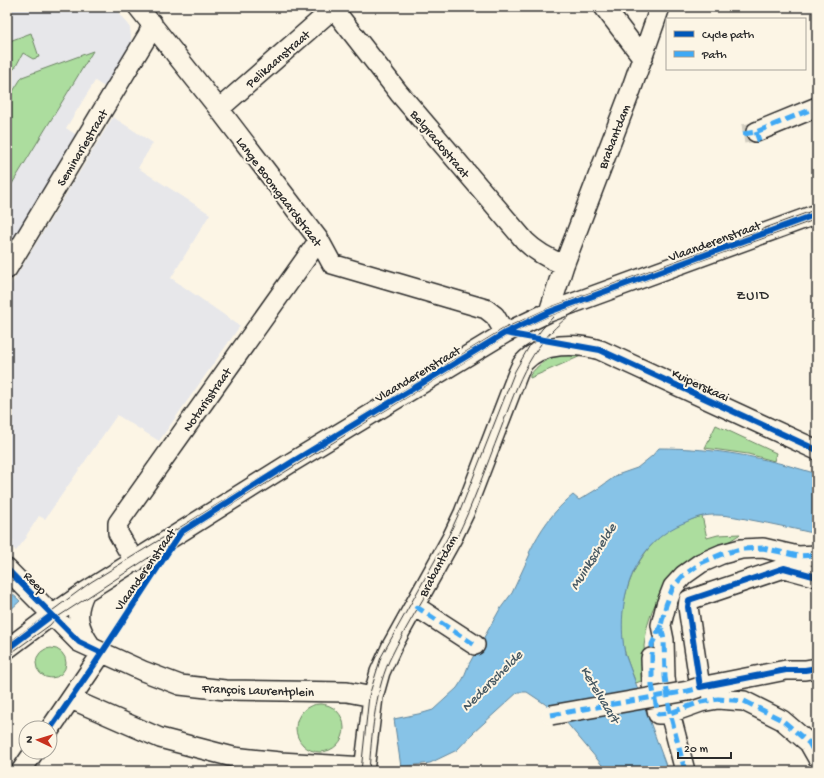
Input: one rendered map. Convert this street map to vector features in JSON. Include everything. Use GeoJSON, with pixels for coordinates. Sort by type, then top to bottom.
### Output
{"type":"FeatureCollection","features":[{"type":"Feature","properties":{"kind":"street","name":"Lange Boomgaardstraat"},"geometry":{"type":"LineString","coordinates":[[138,7],[219,109],[319,240],[332,264],[486,309],[496,316],[505,332]]}},
{"type":"Feature","properties":{"kind":"street","name":"Pelikaanstraat"},"geometry":{"type":"LineString","coordinates":[[219,109],[333,7]]}},
{"type":"Feature","properties":{"kind":"street","name":"Belgradostraat"},"geometry":{"type":"LineString","coordinates":[[333,7],[399,93],[524,241],[535,251],[564,265]]}},
{"type":"Feature","properties":{"kind":"street"},"geometry":{"type":"LineString","coordinates":[[604,7],[643,58]]}},
{"type":"Feature","properties":{"kind":"street","name":"Brabantdam"},"geometry":{"type":"LineString","coordinates":[[549,312],[564,265],[643,58],[660,7]]}},
{"type":"Feature","properties":{"kind":"street","name":"Seminariestraat"},"geometry":{"type":"LineString","coordinates":[[7,269],[144,42],[152,23]]}},
{"type":"Feature","properties":{"kind":"street"},"geometry":{"type":"LineString","coordinates":[[756,132],[817,107]]}},
{"type":"Feature","properties":{"kind":"street","name":"Vlaanderenstraat"},"geometry":{"type":"LineString","coordinates":[[7,649],[48,616],[85,592],[292,462],[505,332],[549,312],[817,214]]}},
{"type":"Feature","properties":{"kind":"street","name":"Notarisstraat"},"geometry":{"type":"LineString","coordinates":[[135,562],[118,533],[118,523],[319,240]]}},
{"type":"Feature","properties":{"kind":"street","name":"Kuiperskaai"},"geometry":{"type":"LineString","coordinates":[[524,362],[544,350],[561,345],[574,345],[600,350],[817,450]]}},
{"type":"Feature","properties":{"kind":"street","name":"Brabantdam"},"geometry":{"type":"LineString","coordinates":[[365,769],[373,697],[385,659],[439,564],[464,513],[518,373],[524,362]]}},
{"type":"Feature","properties":{"kind":"street"},"geometry":{"type":"LineString","coordinates":[[685,771],[670,713],[665,677],[664,640],[661,625],[666,605],[673,587],[684,575],[701,562],[741,549],[763,548],[798,556],[817,555]]}},
{"type":"Feature","properties":{"kind":"street"},"geometry":{"type":"LineString","coordinates":[[700,688],[688,607],[689,600],[784,568],[817,577]]}},
{"type":"Feature","properties":{"kind":"street","name":"Reep"},"geometry":{"type":"LineString","coordinates":[[7,569],[48,616],[79,642],[96,650]]}},
{"type":"Feature","properties":{"kind":"street"},"geometry":{"type":"LineString","coordinates":[[56,720],[71,699],[96,650],[82,633],[79,620],[80,602],[85,592]]}},
{"type":"Feature","properties":{"kind":"street"},"geometry":{"type":"LineString","coordinates":[[415,606],[475,645]]}},
{"type":"Feature","properties":{"kind":"street","name":"François Laurentplein"},"geometry":{"type":"LineString","coordinates":[[96,650],[143,671],[180,685],[225,690],[347,692],[373,697]]}},
{"type":"Feature","properties":{"kind":"street"},"geometry":{"type":"LineString","coordinates":[[551,715],[688,691],[786,670],[813,671]]}},
{"type":"Feature","properties":{"kind":"street"},"geometry":{"type":"LineString","coordinates":[[71,699],[160,738],[231,764],[280,762],[365,769]]}},
{"type":"Feature","properties":{"kind":"street"},"geometry":{"type":"LineString","coordinates":[[670,713],[701,702],[718,699],[744,701],[782,720],[814,746]]}},
{"type":"Feature","properties":{"kind":"street"},"geometry":{"type":"LineString","coordinates":[[21,771],[29,760]]}},
{"type":"Feature","properties":{"kind":"shaded area"},"geometry":{"type":"Polygon","coordinates":[[[7,7],[115,7],[130,28],[132,45],[106,88],[95,81],[66,128],[78,136],[7,254],[7,7]]]}},
{"type":"Feature","properties":{"kind":"shaded area"},"geometry":{"type":"Polygon","coordinates":[[[113,117],[153,143],[138,168],[210,214],[171,278],[240,326],[159,441],[117,415],[45,519],[39,516],[26,536],[27,537],[16,551],[10,545],[14,541],[7,537],[7,291],[113,117]]]}},
{"type":"Feature","properties":{"kind":"green space"},"geometry":{"type":"Polygon","coordinates":[[[31,33],[39,57],[33,59],[23,53],[15,68],[7,74],[7,42],[31,33]]]}},
{"type":"Feature","properties":{"kind":"green space"},"geometry":{"type":"Polygon","coordinates":[[[93,51],[7,192],[7,101],[22,77],[93,51]]]}},
{"type":"Feature","properties":{"kind":"green space"},"geometry":{"type":"Polygon","coordinates":[[[581,353],[581,356],[530,378],[530,375],[536,368],[547,360],[559,356],[581,353]]]}},
{"type":"Feature","properties":{"kind":"green space"},"geometry":{"type":"Polygon","coordinates":[[[716,425],[776,453],[774,461],[748,454],[705,448],[716,425]]]}},
{"type":"Feature","properties":{"kind":"green space"},"geometry":{"type":"Polygon","coordinates":[[[702,516],[707,538],[718,535],[740,534],[728,542],[717,546],[660,594],[652,611],[647,627],[644,646],[649,678],[636,683],[628,663],[623,643],[622,613],[629,583],[643,556],[664,533],[682,523],[702,516]]]}},
{"type":"Feature","properties":{"kind":"green space"},"geometry":{"type":"Polygon","coordinates":[[[51,648],[62,652],[66,663],[62,674],[51,678],[40,674],[36,663],[40,652],[51,648]]]}},
{"type":"Feature","properties":{"kind":"green space"},"geometry":{"type":"Polygon","coordinates":[[[315,704],[325,704],[337,711],[344,723],[344,733],[337,745],[325,752],[315,752],[307,748],[300,741],[296,733],[296,723],[300,715],[307,708],[315,704]]]}},
{"type":"Feature","properties":{"kind":"water"},"geometry":{"type":"Polygon","coordinates":[[[659,448],[680,448],[720,452],[758,458],[817,474],[817,534],[721,515],[701,516],[667,532],[652,544],[640,559],[632,576],[626,595],[623,614],[625,654],[668,771],[607,771],[566,722],[551,708],[527,692],[518,692],[473,733],[457,750],[430,763],[401,767],[394,719],[433,710],[457,688],[500,609],[512,593],[533,545],[553,514],[573,495],[579,500],[617,475],[637,468],[652,456],[659,448]]]}},
{"type":"Feature","properties":{"kind":"water"},"geometry":{"type":"Polygon","coordinates":[[[7,589],[20,601],[7,613],[7,589]]]}},
{"type":"Feature","properties":{"kind":"tunnel"},"geometry":{"type":"LineString","coordinates":[[743,134],[756,132],[760,143]]}},
{"type":"Feature","properties":{"kind":"tram line"},"geometry":{"type":"LineString","coordinates":[[7,644],[91,582],[503,329],[551,307],[817,209]]}},
{"type":"Feature","properties":{"kind":"tram line"},"geometry":{"type":"LineString","coordinates":[[7,656],[50,625],[56,618],[205,521],[507,336],[547,317],[817,219]]}},
{"type":"Feature","properties":{"kind":"tram line"},"geometry":{"type":"LineString","coordinates":[[369,771],[377,701],[389,661],[448,555],[462,526],[514,395],[529,363],[549,334],[579,309]]}},
{"type":"Feature","properties":{"kind":"tram line"},"geometry":{"type":"LineString","coordinates":[[361,771],[369,696],[381,657],[448,537],[460,511],[515,371],[530,345],[553,317]]}},
{"type":"Feature","properties":{"kind":"marked path"},"geometry":{"type":"LineString","coordinates":[[743,134],[756,132],[817,107]]}},
{"type":"Feature","properties":{"kind":"marked path"},"geometry":{"type":"LineString","coordinates":[[756,132],[760,143]]}},
{"type":"Feature","properties":{"kind":"marked path"},"geometry":{"type":"LineString","coordinates":[[685,771],[670,713],[665,677],[664,640],[661,625],[666,605],[673,587],[684,575],[701,563],[722,554],[741,549],[763,548],[798,556],[817,555]]}},
{"type":"Feature","properties":{"kind":"marked path"},"geometry":{"type":"LineString","coordinates":[[415,606],[475,645]]}},
{"type":"Feature","properties":{"kind":"marked path"},"geometry":{"type":"LineString","coordinates":[[661,625],[652,644],[652,685],[658,714],[670,713],[701,702],[718,699],[744,701],[782,720],[809,743],[817,757]]}},
{"type":"Feature","properties":{"kind":"marked path"},"geometry":{"type":"LineString","coordinates":[[551,715],[688,691],[703,687]]}},
{"type":"Feature","properties":{"kind":"marked path"},"geometry":{"type":"LineString","coordinates":[[809,743],[817,738]]}},
{"type":"Feature","properties":{"kind":"cycle path"},"geometry":{"type":"LineString","coordinates":[[56,720],[181,532],[292,462],[505,333],[549,312],[817,214]]}},
{"type":"Feature","properties":{"kind":"cycle path"},"geometry":{"type":"LineString","coordinates":[[505,333],[600,350],[817,450]]}},
{"type":"Feature","properties":{"kind":"cycle path"},"geometry":{"type":"LineString","coordinates":[[817,577],[784,568],[689,600],[688,607],[700,687],[786,670],[805,670],[817,668]]}},
{"type":"Feature","properties":{"kind":"cycle path"},"geometry":{"type":"LineString","coordinates":[[7,569],[79,642],[102,653]]}},
{"type":"Feature","properties":{"kind":"cycle path"},"geometry":{"type":"LineString","coordinates":[[7,649],[52,615]]}},
{"type":"Feature","properties":{"kind":"district","name":"ZUID"},"geometry":{"type":"Point","coordinates":[753,294]}},
{"type":"Feature","properties":{"kind":"water label","name":"Muinkschelde"},"geometry":{"type":"Point","coordinates":[592,556]}},
{"type":"Feature","properties":{"kind":"water label","name":"Nederschelde"},"geometry":{"type":"Point","coordinates":[491,680]}},
{"type":"Feature","properties":{"kind":"water label","name":"Ketelvaart"},"geometry":{"type":"Point","coordinates":[601,694]}}]}
